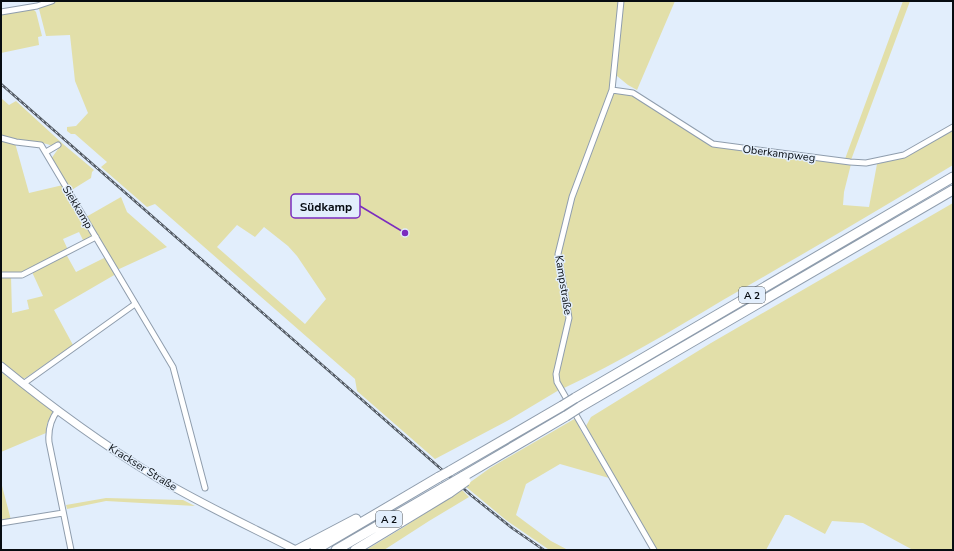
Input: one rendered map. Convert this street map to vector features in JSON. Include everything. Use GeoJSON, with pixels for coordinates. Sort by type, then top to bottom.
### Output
{"type":"FeatureCollection","features":[{"type":"Feature","properties":{"kind":"highway","name":"A 2"},"geometry":{"type":"LineString","coordinates":[[314,547],[401,494],[411,493],[440,477],[953,177]]}},
{"type":"Feature","properties":{"kind":"highway","name":"A 2"},"geometry":{"type":"LineString","coordinates":[[336,550],[446,490],[516,445],[580,407],[953,190]]}},
{"type":"Feature","properties":{"kind":"highway"},"geometry":{"type":"LineString","coordinates":[[355,550],[446,490]]}},
{"type":"Feature","properties":{"kind":"highway"},"geometry":{"type":"LineString","coordinates":[[297,550],[314,547]]}},
{"type":"Feature","properties":{"kind":"street"},"geometry":{"type":"LineString","coordinates":[[1,12],[37,6],[52,1]]}},
{"type":"Feature","properties":{"kind":"street","name":"Kampstraße"},"geometry":{"type":"LineString","coordinates":[[621,1],[612,90],[572,197],[558,254],[569,318],[556,374],[557,382],[654,550]]}},
{"type":"Feature","properties":{"kind":"street","name":"Oberkampweg"},"geometry":{"type":"LineString","coordinates":[[612,90],[633,93],[713,144],[858,163],[883,161],[904,155],[953,127]]}},
{"type":"Feature","properties":{"kind":"street"},"geometry":{"type":"LineString","coordinates":[[1,138],[16,142],[41,145],[46,152],[58,145]]}},
{"type":"Feature","properties":{"kind":"street","name":"Siekkamp"},"geometry":{"type":"LineString","coordinates":[[46,152],[173,366],[205,488]]}},
{"type":"Feature","properties":{"kind":"street"},"geometry":{"type":"LineString","coordinates":[[1,274],[22,275],[96,237]]}},
{"type":"Feature","properties":{"kind":"street"},"geometry":{"type":"LineString","coordinates":[[23,384],[135,304]]}},
{"type":"Feature","properties":{"kind":"street","name":"Krackser Straße"},"geometry":{"type":"LineString","coordinates":[[1,366],[23,384],[111,448],[157,477],[205,504],[297,550]]}},
{"type":"Feature","properties":{"kind":"street"},"geometry":{"type":"LineString","coordinates":[[58,410],[52,419],[48,432],[48,442],[71,550]]}},
{"type":"Feature","properties":{"kind":"street"},"geometry":{"type":"LineString","coordinates":[[1,523],[63,513]]}},
{"type":"Feature","properties":{"kind":"shaded area"},"geometry":{"type":"Polygon","coordinates":[[[58,1],[619,1],[610,94],[588,146],[570,197],[556,254],[567,318],[555,384],[559,390],[507,421],[435,459],[357,391],[355,379],[155,204],[147,207],[101,167],[107,162],[75,134],[71,134],[67,131],[67,127],[76,126],[88,113],[75,81],[70,35],[46,36],[39,9],[40,6],[58,1]],[[237,225],[217,247],[305,324],[326,299],[297,256],[288,246],[264,227],[255,237],[237,225]]]}},
{"type":"Feature","properties":{"kind":"shaded area"},"geometry":{"type":"Polygon","coordinates":[[[623,1],[675,1],[637,90],[617,76],[616,62],[623,1]]]}},
{"type":"Feature","properties":{"kind":"shaded area"},"geometry":{"type":"Polygon","coordinates":[[[903,1],[910,1],[851,160],[845,159],[903,1]]]}},
{"type":"Feature","properties":{"kind":"shaded area"},"geometry":{"type":"Polygon","coordinates":[[[32,8],[36,12],[42,36],[38,37],[39,45],[1,53],[1,14],[32,8]]]}},
{"type":"Feature","properties":{"kind":"shaded area"},"geometry":{"type":"Polygon","coordinates":[[[613,94],[631,94],[712,146],[851,164],[844,192],[843,205],[869,207],[877,164],[905,157],[953,129],[953,165],[644,346],[564,388],[560,383],[559,375],[571,319],[560,254],[573,200],[613,94]]]}},
{"type":"Feature","properties":{"kind":"shaded area"},"geometry":{"type":"Polygon","coordinates":[[[1,98],[9,105],[16,101],[94,170],[91,178],[70,191],[51,159],[58,149],[48,144],[37,142],[15,143],[29,193],[63,185],[94,237],[84,242],[79,232],[63,239],[68,250],[21,273],[1,273],[1,98]]]}},
{"type":"Feature","properties":{"kind":"shaded area"},"geometry":{"type":"Polygon","coordinates":[[[121,197],[127,212],[167,247],[117,270],[86,217],[121,197]]]}},
{"type":"Feature","properties":{"kind":"shaded area"},"geometry":{"type":"Polygon","coordinates":[[[953,203],[953,550],[913,550],[863,523],[832,521],[825,534],[789,515],[785,515],[766,550],[657,550],[586,426],[591,417],[711,343],[953,203]]]}},
{"type":"Feature","properties":{"kind":"shaded area"},"geometry":{"type":"Polygon","coordinates":[[[66,254],[76,272],[106,257],[116,274],[54,310],[73,345],[23,379],[1,361],[1,276],[11,276],[12,313],[29,309],[27,300],[43,296],[32,272],[66,254]]]}},
{"type":"Feature","properties":{"kind":"shaded area"},"geometry":{"type":"Polygon","coordinates":[[[1,372],[53,411],[47,424],[46,433],[1,452],[1,372]]]}},
{"type":"Feature","properties":{"kind":"shaded area"},"geometry":{"type":"Polygon","coordinates":[[[576,418],[580,429],[609,478],[560,464],[526,484],[516,515],[551,541],[568,550],[548,549],[506,520],[465,486],[490,468],[576,418]]]}},
{"type":"Feature","properties":{"kind":"shaded area"},"geometry":{"type":"Polygon","coordinates":[[[1,482],[11,520],[1,522],[1,482]]]}},
{"type":"Feature","properties":{"kind":"shaded area"},"geometry":{"type":"Polygon","coordinates":[[[461,489],[469,497],[384,550],[366,550],[404,527],[461,489]]]}},
{"type":"Feature","properties":{"kind":"shaded area"},"geometry":{"type":"Polygon","coordinates":[[[106,498],[183,500],[195,506],[106,501],[67,509],[66,505],[106,498]]]}},
{"type":"Feature","properties":{"kind":"railway"},"geometry":{"type":"LineString","coordinates":[[1,84],[472,496],[512,528],[544,550]]}},
{"type":"Feature","properties":{"kind":"place","name":"Südkamp"},"geometry":{"type":"Point","coordinates":[405,233]}}]}
